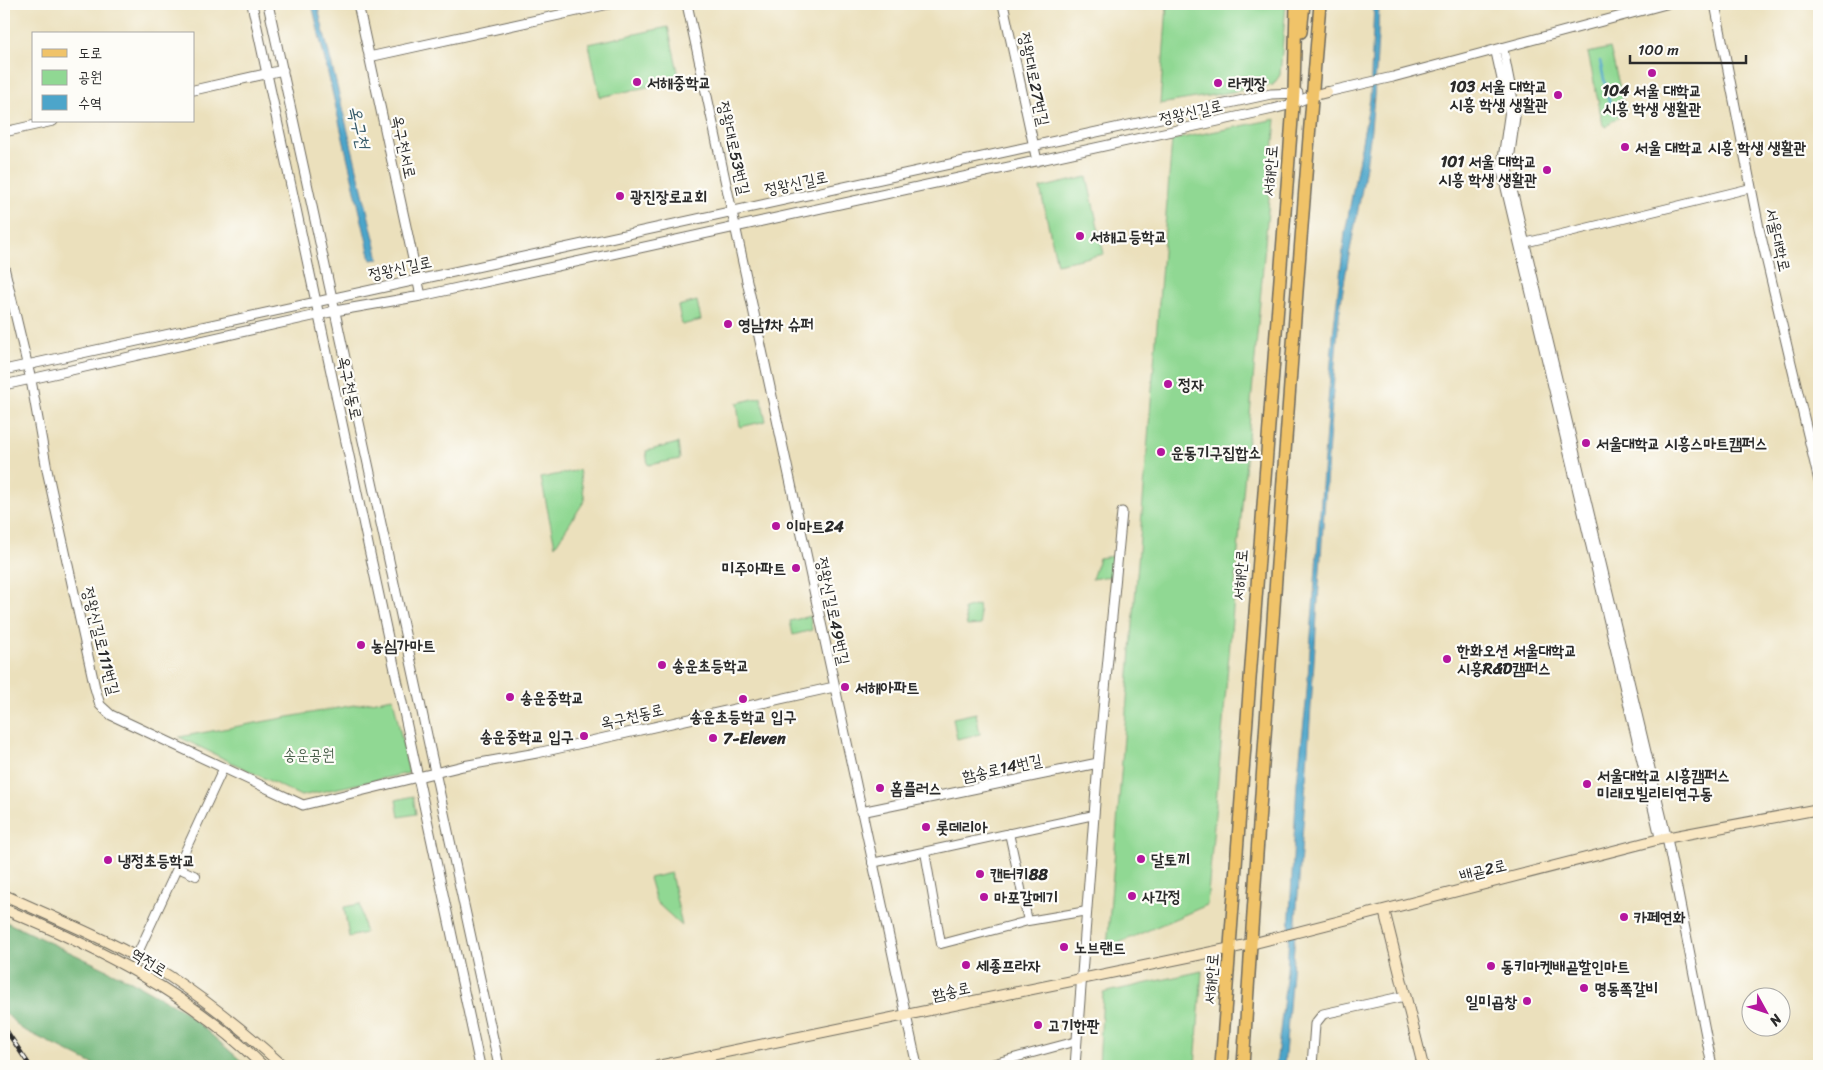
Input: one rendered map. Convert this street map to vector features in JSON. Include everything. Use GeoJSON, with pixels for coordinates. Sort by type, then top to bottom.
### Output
{"type":"FeatureCollection","features":[{"type":"Feature","properties":{"kind":"main road","name":"서해안로"},"geometry":{"type":"LineString","coordinates":[[1294,89],[1296,4]]}},
{"type":"Feature","properties":{"kind":"main road","name":"서해안로"},"geometry":{"type":"LineString","coordinates":[[1221,1066],[1292,104],[1304,4]]}},
{"type":"Feature","properties":{"kind":"main road"},"geometry":{"type":"LineString","coordinates":[[1311,92],[1313,4]]}},
{"type":"Feature","properties":{"kind":"main road"},"geometry":{"type":"LineString","coordinates":[[1243,1066],[1311,92],[1320,4]]}},
{"type":"Feature","properties":{"kind":"main road"},"geometry":{"type":"LineString","coordinates":[[1311,92],[1327,92]]}},
{"type":"Feature","properties":{"kind":"main road","name":"배곧2로"},"geometry":{"type":"LineString","coordinates":[[1251,944],[1663,839],[1819,808]]}},
{"type":"Feature","properties":{"kind":"main road","name":"역전로"},"geometry":{"type":"LineString","coordinates":[[4,895],[136,958],[168,976],[239,1026],[283,1066]]}},
{"type":"Feature","properties":{"kind":"main road","name":"역전로"},"geometry":{"type":"LineString","coordinates":[[4,909],[76,939],[130,966],[202,1014],[263,1066]]}},
{"type":"Feature","properties":{"kind":"main road"},"geometry":{"type":"LineString","coordinates":[[1384,910],[1423,1066]]}},
{"type":"Feature","properties":{"kind":"main road","name":"함송로"},"geometry":{"type":"LineString","coordinates":[[658,1066],[906,1017],[1082,978],[1251,944]]}},
{"type":"Feature","properties":{"kind":"street","name":"옥구천동로"},"geometry":{"type":"LineString","coordinates":[[252,4],[480,1066]]}},
{"type":"Feature","properties":{"kind":"street","name":"옥구천동로"},"geometry":{"type":"LineString","coordinates":[[268,4],[499,1066]]}},
{"type":"Feature","properties":{"kind":"street","name":"옥구천서로"},"geometry":{"type":"LineString","coordinates":[[358,4],[421,296]]}},
{"type":"Feature","properties":{"kind":"street"},"geometry":{"type":"LineString","coordinates":[[369,57],[609,4]]}},
{"type":"Feature","properties":{"kind":"street","name":"정왕대로53번길"},"geometry":{"type":"LineString","coordinates":[[686,4],[734,212]]}},
{"type":"Feature","properties":{"kind":"street","name":"정왕대로27번길"},"geometry":{"type":"LineString","coordinates":[[1002,4],[1037,161]]}},
{"type":"Feature","properties":{"kind":"street"},"geometry":{"type":"LineString","coordinates":[[1327,92],[1666,4]]}},
{"type":"Feature","properties":{"kind":"street","name":"서울대학로"},"geometry":{"type":"LineString","coordinates":[[1716,4],[1752,188],[1819,481]]}},
{"type":"Feature","properties":{"kind":"street"},"geometry":{"type":"LineString","coordinates":[[1499,48],[1509,113],[1501,169],[1522,244],[1663,839],[1712,1066]]}},
{"type":"Feature","properties":{"kind":"street"},"geometry":{"type":"LineString","coordinates":[[195,90],[283,70]]}},
{"type":"Feature","properties":{"kind":"street","name":"정왕신길로"},"geometry":{"type":"LineString","coordinates":[[4,370],[1294,89],[1311,92]]}},
{"type":"Feature","properties":{"kind":"street","name":"정왕신길로"},"geometry":{"type":"LineString","coordinates":[[4,385],[335,311],[421,296],[1292,104],[1311,92]]}},
{"type":"Feature","properties":{"kind":"street"},"geometry":{"type":"LineString","coordinates":[[4,132],[49,122]]}},
{"type":"Feature","properties":{"kind":"street"},"geometry":{"type":"LineString","coordinates":[[1522,244],[1752,188]]}},
{"type":"Feature","properties":{"kind":"street","name":"정왕신길로49번길"},"geometry":{"type":"LineString","coordinates":[[734,212],[735,227],[917,1066]]}},
{"type":"Feature","properties":{"kind":"street","name":"정왕신길로111번길"},"geometry":{"type":"LineString","coordinates":[[4,267],[100,705],[111,715],[303,805],[418,779]]}},
{"type":"Feature","properties":{"kind":"street"},"geometry":{"type":"LineString","coordinates":[[1075,1066],[1098,763],[1122,512]]}},
{"type":"Feature","properties":{"kind":"street","name":"옥구천동로"},"geometry":{"type":"LineString","coordinates":[[418,779],[463,766],[537,753],[834,687]]}},
{"type":"Feature","properties":{"kind":"street","name":"함송로14번길"},"geometry":{"type":"LineString","coordinates":[[861,812],[1098,763]]}},
{"type":"Feature","properties":{"kind":"street","name":"역전로"},"geometry":{"type":"LineString","coordinates":[[136,958],[224,767]]}},
{"type":"Feature","properties":{"kind":"street"},"geometry":{"type":"LineString","coordinates":[[872,863],[1094,815]]}},
{"type":"Feature","properties":{"kind":"street"},"geometry":{"type":"LineString","coordinates":[[1009,833],[1028,921]]}},
{"type":"Feature","properties":{"kind":"street"},"geometry":{"type":"LineString","coordinates":[[925,852],[941,944],[1028,921],[1087,911]]}},
{"type":"Feature","properties":{"kind":"street"},"geometry":{"type":"LineString","coordinates":[[178,868],[196,876]]}},
{"type":"Feature","properties":{"kind":"street"},"geometry":{"type":"LineString","coordinates":[[1312,1066],[1314,1024],[1323,1014],[1405,996]]}},
{"type":"Feature","properties":{"kind":"street"},"geometry":{"type":"LineString","coordinates":[[984,1066],[1077,1041]]}},
{"type":"Feature","properties":{"kind":"green space"},"geometry":{"type":"Polygon","coordinates":[[[1167,4],[1286,4],[1280,75],[1273,85],[1160,104],[1167,4]]]}},
{"type":"Feature","properties":{"kind":"green space"},"geometry":{"type":"Polygon","coordinates":[[[668,27],[680,80],[600,97],[589,44],[668,27]]]}},
{"type":"Feature","properties":{"kind":"green space"},"geometry":{"type":"Polygon","coordinates":[[[1610,48],[1626,113],[1612,121],[1607,127],[1603,125],[1588,53],[1610,48]]]}},
{"type":"Feature","properties":{"kind":"green space"},"geometry":{"type":"Polygon","coordinates":[[[1276,119],[1207,905],[1107,948],[1172,140],[1276,119]]]}},
{"type":"Feature","properties":{"kind":"green space"},"geometry":{"type":"Polygon","coordinates":[[[1087,177],[1104,254],[1057,264],[1040,188],[1087,177]]]}},
{"type":"Feature","properties":{"kind":"green space"},"geometry":{"type":"Polygon","coordinates":[[[697,301],[701,320],[682,325],[678,306],[697,301]]]}},
{"type":"Feature","properties":{"kind":"green space"},"geometry":{"type":"Polygon","coordinates":[[[761,397],[766,421],[740,427],[737,403],[761,397]]]}},
{"type":"Feature","properties":{"kind":"green space"},"geometry":{"type":"Polygon","coordinates":[[[678,443],[680,459],[648,465],[646,451],[678,443]]]}},
{"type":"Feature","properties":{"kind":"green space"},"geometry":{"type":"Polygon","coordinates":[[[579,470],[585,500],[555,546],[541,478],[579,470]]]}},
{"type":"Feature","properties":{"kind":"green space"},"geometry":{"type":"Polygon","coordinates":[[[1114,556],[1112,576],[1092,579],[1099,558],[1114,556]]]}},
{"type":"Feature","properties":{"kind":"green space"},"geometry":{"type":"Polygon","coordinates":[[[978,605],[981,625],[967,626],[964,609],[978,605]]]}},
{"type":"Feature","properties":{"kind":"green space"},"geometry":{"type":"Polygon","coordinates":[[[810,616],[812,630],[793,635],[790,621],[810,616]]]}},
{"type":"Feature","properties":{"kind":"green space","name":"송운공원"},"geometry":{"type":"Polygon","coordinates":[[[393,698],[409,773],[301,796],[179,737],[393,698]]]}},
{"type":"Feature","properties":{"kind":"green space"},"geometry":{"type":"Polygon","coordinates":[[[976,713],[980,734],[957,739],[953,718],[976,713]]]}},
{"type":"Feature","properties":{"kind":"green space"},"geometry":{"type":"Polygon","coordinates":[[[413,796],[416,814],[399,817],[396,800],[413,796]]]}},
{"type":"Feature","properties":{"kind":"green space"},"geometry":{"type":"Polygon","coordinates":[[[671,873],[682,926],[656,902],[649,878],[671,873]]]}},
{"type":"Feature","properties":{"kind":"green space"},"geometry":{"type":"Polygon","coordinates":[[[360,904],[365,933],[349,937],[344,907],[360,904]]]}},
{"type":"Feature","properties":{"kind":"green space"},"geometry":{"type":"Polygon","coordinates":[[[4,921],[131,981],[183,1010],[247,1066],[97,1066],[20,1028],[4,1011],[4,921]]]}},
{"type":"Feature","properties":{"kind":"green space"},"geometry":{"type":"Polygon","coordinates":[[[1202,971],[1195,1066],[1099,1066],[1103,993],[1202,971]]]}},
{"type":"Feature","properties":{"kind":"water"},"geometry":{"type":"Polygon","coordinates":[[[312,4],[317,4],[379,259],[371,260],[312,4]]]}},
{"type":"Feature","properties":{"kind":"water"},"geometry":{"type":"Polygon","coordinates":[[[1374,4],[1379,4],[1370,138],[1343,288],[1337,339],[1292,975],[1284,1066],[1276,1066],[1287,970],[1297,782],[1306,704],[1333,335],[1345,233],[1370,99],[1374,4]]]}},
{"type":"Feature","properties":{"kind":"waterway"},"geometry":{"type":"LineString","coordinates":[[1600,61],[1608,98],[1614,113]]}},
{"type":"Feature","properties":{"kind":"railway"},"geometry":{"type":"LineString","coordinates":[[4,1027],[30,1066]]}},
{"type":"Feature","properties":{"kind":"place","name":"104 서울 대학교 시흥 학생 생활관"},"geometry":{"type":"Point","coordinates":[1652,73]}},
{"type":"Feature","properties":{"kind":"place","name":"서해중학교"},"geometry":{"type":"Point","coordinates":[637,82]}},
{"type":"Feature","properties":{"kind":"place","name":"라켓장"},"geometry":{"type":"Point","coordinates":[1218,83]}},
{"type":"Feature","properties":{"kind":"place","name":"103 서울 대학교 시흥 학생 생활관"},"geometry":{"type":"Point","coordinates":[1558,95]}},
{"type":"Feature","properties":{"kind":"place","name":"서울 대학교 시흥 학생 생활관"},"geometry":{"type":"Point","coordinates":[1625,147]}},
{"type":"Feature","properties":{"kind":"place","name":"101 서울 대학교 시흥 학생 생활관"},"geometry":{"type":"Point","coordinates":[1547,170]}},
{"type":"Feature","properties":{"kind":"place","name":"광진장로교회"},"geometry":{"type":"Point","coordinates":[620,196]}},
{"type":"Feature","properties":{"kind":"place","name":"서해고등학교"},"geometry":{"type":"Point","coordinates":[1080,236]}},
{"type":"Feature","properties":{"kind":"place","name":"영남1차 슈퍼"},"geometry":{"type":"Point","coordinates":[728,324]}},
{"type":"Feature","properties":{"kind":"place","name":"정자"},"geometry":{"type":"Point","coordinates":[1168,384]}},
{"type":"Feature","properties":{"kind":"place","name":"서울대학교 시흥스마트캠퍼스"},"geometry":{"type":"Point","coordinates":[1586,443]}},
{"type":"Feature","properties":{"kind":"place","name":"운동기구집합소"},"geometry":{"type":"Point","coordinates":[1161,452]}},
{"type":"Feature","properties":{"kind":"place","name":"이마트24"},"geometry":{"type":"Point","coordinates":[776,526]}},
{"type":"Feature","properties":{"kind":"place","name":"미주아파트"},"geometry":{"type":"Point","coordinates":[796,568]}},
{"type":"Feature","properties":{"kind":"place","name":"농심가마트"},"geometry":{"type":"Point","coordinates":[361,645]}},
{"type":"Feature","properties":{"kind":"place","name":"한화오션 서울대학교 시흥R&D캠퍼스"},"geometry":{"type":"Point","coordinates":[1447,659]}},
{"type":"Feature","properties":{"kind":"place","name":"송운초등학교"},"geometry":{"type":"Point","coordinates":[662,665]}},
{"type":"Feature","properties":{"kind":"place","name":"서해아파트"},"geometry":{"type":"Point","coordinates":[845,687]}},
{"type":"Feature","properties":{"kind":"place","name":"송운중학교"},"geometry":{"type":"Point","coordinates":[510,697]}},
{"type":"Feature","properties":{"kind":"place","name":"송운초등학교 입구"},"geometry":{"type":"Point","coordinates":[743,699]}},
{"type":"Feature","properties":{"kind":"place","name":"송운중학교 입구"},"geometry":{"type":"Point","coordinates":[584,736]}},
{"type":"Feature","properties":{"kind":"place","name":"7-Eleven"},"geometry":{"type":"Point","coordinates":[713,738]}},
{"type":"Feature","properties":{"kind":"place","name":"서울대학교 시흥캠퍼스 미래모빌리티연구동"},"geometry":{"type":"Point","coordinates":[1587,784]}},
{"type":"Feature","properties":{"kind":"place","name":"홈플러스"},"geometry":{"type":"Point","coordinates":[880,788]}},
{"type":"Feature","properties":{"kind":"place","name":"롯데리아"},"geometry":{"type":"Point","coordinates":[926,827]}},
{"type":"Feature","properties":{"kind":"place","name":"달토끼"},"geometry":{"type":"Point","coordinates":[1141,859]}},
{"type":"Feature","properties":{"kind":"place","name":"냉정초등학교"},"geometry":{"type":"Point","coordinates":[108,860]}},
{"type":"Feature","properties":{"kind":"place","name":"캔터키88"},"geometry":{"type":"Point","coordinates":[980,874]}},
{"type":"Feature","properties":{"kind":"place","name":"사각정"},"geometry":{"type":"Point","coordinates":[1132,896]}},
{"type":"Feature","properties":{"kind":"place","name":"마포갈메기"},"geometry":{"type":"Point","coordinates":[984,897]}},
{"type":"Feature","properties":{"kind":"place","name":"카페연화"},"geometry":{"type":"Point","coordinates":[1624,917]}},
{"type":"Feature","properties":{"kind":"place","name":"노브랜드"},"geometry":{"type":"Point","coordinates":[1064,947]}},
{"type":"Feature","properties":{"kind":"place","name":"세종프라자"},"geometry":{"type":"Point","coordinates":[966,965]}},
{"type":"Feature","properties":{"kind":"place","name":"동키마켓배곧할인마트"},"geometry":{"type":"Point","coordinates":[1491,966]}},
{"type":"Feature","properties":{"kind":"place","name":"명동쪽갈비"},"geometry":{"type":"Point","coordinates":[1584,988]}},
{"type":"Feature","properties":{"kind":"place","name":"일미곱창"},"geometry":{"type":"Point","coordinates":[1527,1001]}},
{"type":"Feature","properties":{"kind":"place","name":"고기한판"},"geometry":{"type":"Point","coordinates":[1038,1025]}},
{"type":"Feature","properties":{"kind":"water label","name":"옥구천"},"geometry":{"type":"Point","coordinates":[359,127]}}]}
